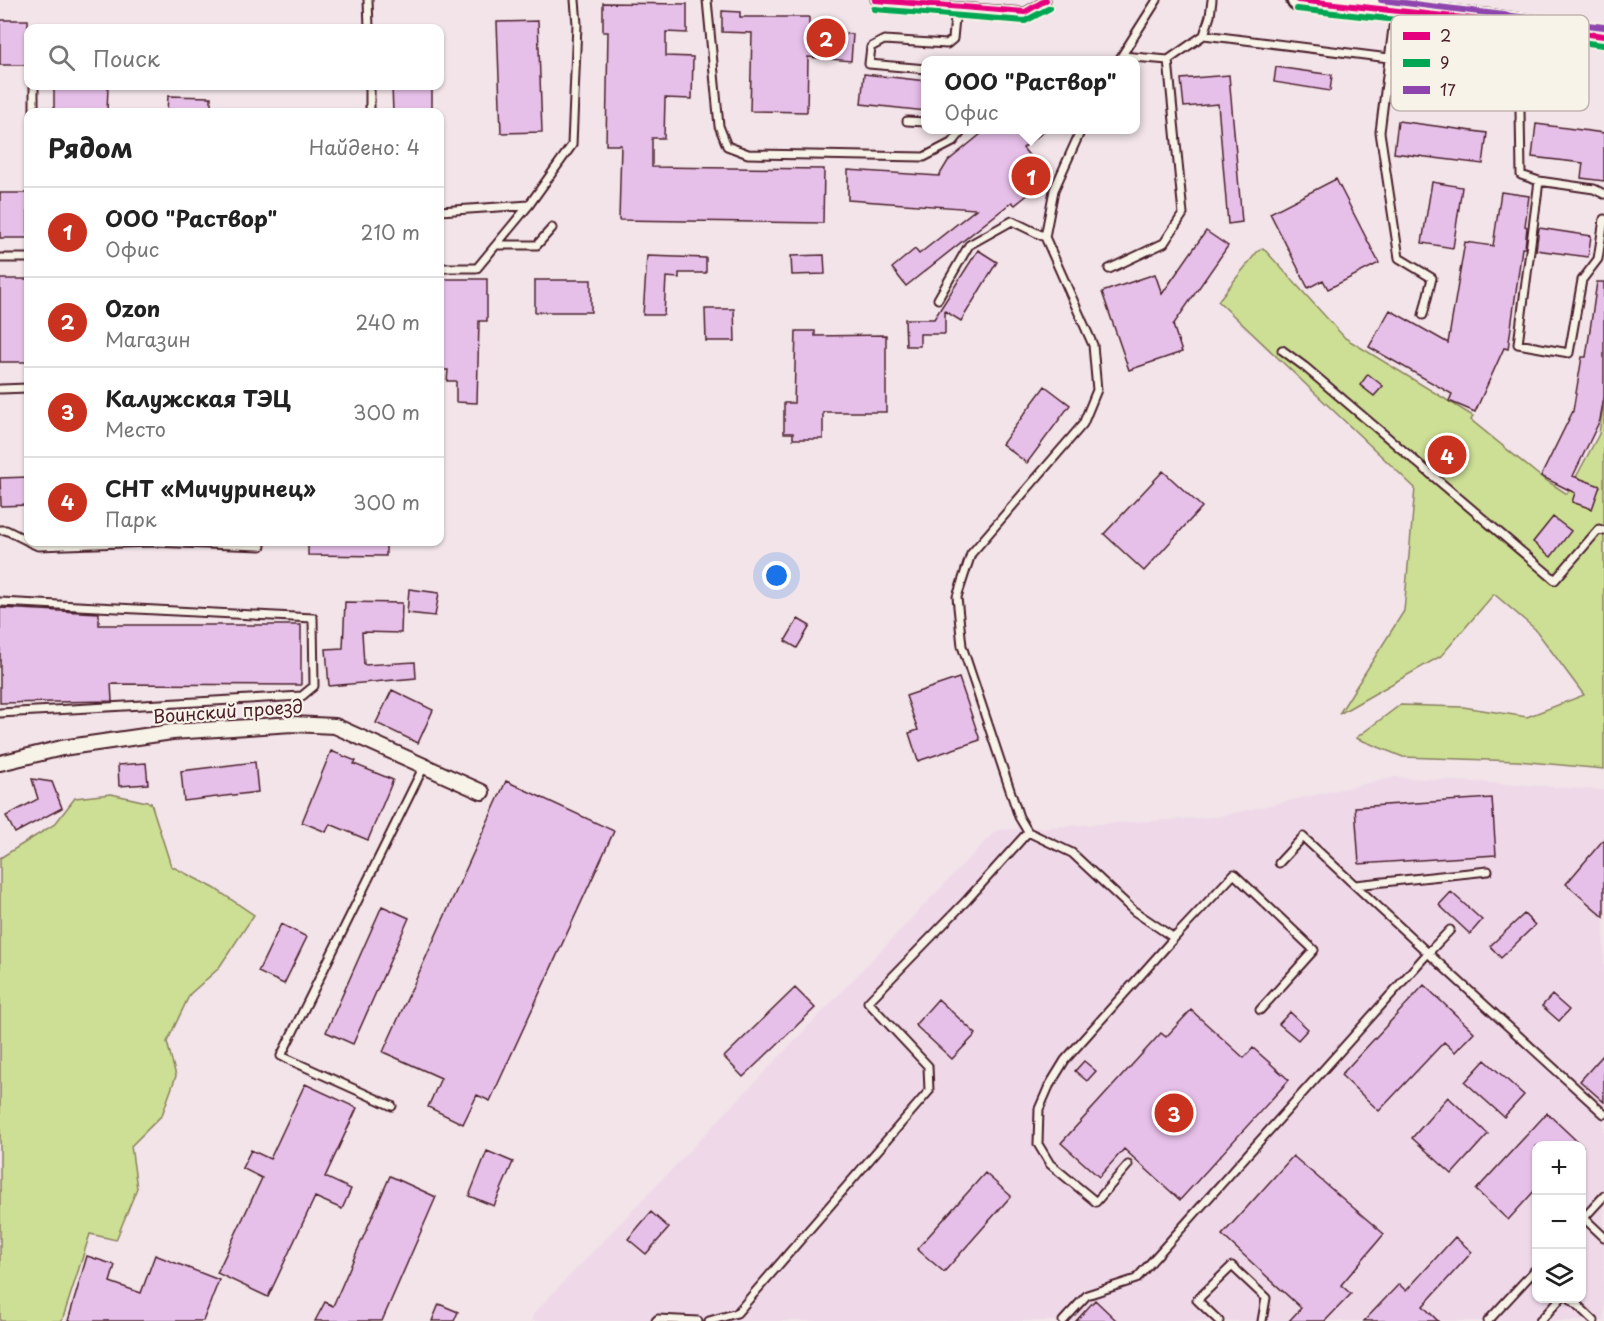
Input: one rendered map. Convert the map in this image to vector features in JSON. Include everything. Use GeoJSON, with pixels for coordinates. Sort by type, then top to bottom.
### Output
{"type":"FeatureCollection","features":[{"type":"Feature","properties":{"kind":"main road"},"geometry":{"type":"LineString","coordinates":[[1298,0],[1437,15]]}},
{"type":"Feature","properties":{"kind":"main road"},"geometry":{"type":"LineString","coordinates":[[1589,34],[1604,36]]}},
{"type":"Feature","properties":{"kind":"street","name":"Воинский проезд"},"geometry":{"type":"LineString","coordinates":[[0,763],[62,748],[172,732],[292,724],[335,726],[482,792]]}},
{"type":"Feature","properties":{"kind":"lane"},"geometry":{"type":"LineString","coordinates":[[368,0],[369,24]]}},
{"type":"Feature","properties":{"kind":"lane"},"geometry":{"type":"LineString","coordinates":[[444,268],[477,268],[529,205],[572,145],[578,24],[575,0]]}},
{"type":"Feature","properties":{"kind":"lane"},"geometry":{"type":"LineString","coordinates":[[707,0],[719,126],[727,146],[748,154],[924,157],[953,142],[959,134]]}},
{"type":"Feature","properties":{"kind":"lane"},"geometry":{"type":"LineString","coordinates":[[875,0],[1025,12],[1046,0]]}},
{"type":"Feature","properties":{"kind":"lane"},"geometry":{"type":"LineString","coordinates":[[1121,56],[1157,0]]}},
{"type":"Feature","properties":{"kind":"lane"},"geometry":{"type":"LineString","coordinates":[[1140,59],[1168,60],[1204,35],[1212,0]]}},
{"type":"Feature","properties":{"kind":"lane"},"geometry":{"type":"LineString","coordinates":[[921,69],[869,64],[870,47],[884,39],[947,44],[953,39],[956,6]]}},
{"type":"Feature","properties":{"kind":"lane"},"geometry":{"type":"LineString","coordinates":[[1395,15],[1396,10]]}},
{"type":"Feature","properties":{"kind":"lane"},"geometry":{"type":"LineString","coordinates":[[1204,35],[1389,58]]}},
{"type":"Feature","properties":{"kind":"lane"},"geometry":{"type":"LineString","coordinates":[[1391,44],[1380,132],[1399,258],[1431,278],[1423,315]]}},
{"type":"Feature","properties":{"kind":"lane"},"geometry":{"type":"LineString","coordinates":[[1109,270],[1164,243],[1183,214],[1168,60]]}},
{"type":"Feature","properties":{"kind":"lane"},"geometry":{"type":"LineString","coordinates":[[34,90],[34,108]]}},
{"type":"Feature","properties":{"kind":"lane"},"geometry":{"type":"LineString","coordinates":[[370,90],[370,108]]}},
{"type":"Feature","properties":{"kind":"lane"},"geometry":{"type":"LineString","coordinates":[[1520,111],[1521,175],[1539,181],[1594,189],[1604,194]]}},
{"type":"Feature","properties":{"kind":"lane"},"geometry":{"type":"LineString","coordinates":[[907,121],[921,122]]}},
{"type":"Feature","properties":{"kind":"lane"},"geometry":{"type":"LineString","coordinates":[[1079,134],[1054,190],[1045,237],[1093,345],[1098,390],[1083,423],[971,554],[957,597],[962,646],[1019,817],[1028,832],[1072,853],[1134,911],[1174,938]]}},
{"type":"Feature","properties":{"kind":"lane"},"geometry":{"type":"LineString","coordinates":[[1539,181],[1518,344],[1569,353],[1582,280],[1598,259],[1604,219]]}},
{"type":"Feature","properties":{"kind":"lane"},"geometry":{"type":"LineString","coordinates":[[444,211],[529,205]]}},
{"type":"Feature","properties":{"kind":"lane"},"geometry":{"type":"LineString","coordinates":[[938,299],[969,245],[1012,221],[1045,237]]}},
{"type":"Feature","properties":{"kind":"lane"},"geometry":{"type":"LineString","coordinates":[[497,245],[537,245],[552,228]]}},
{"type":"Feature","properties":{"kind":"lane"},"geometry":{"type":"LineString","coordinates":[[0,258],[24,258]]}},
{"type":"Feature","properties":{"kind":"lane"},"geometry":{"type":"LineString","coordinates":[[1282,350],[1314,374],[1555,580],[1602,530],[1604,522]]}},
{"type":"Feature","properties":{"kind":"lane"},"geometry":{"type":"LineString","coordinates":[[0,389],[24,388]]}},
{"type":"Feature","properties":{"kind":"lane"},"geometry":{"type":"LineString","coordinates":[[0,530],[6,530],[24,539]]}},
{"type":"Feature","properties":{"kind":"lane"},"geometry":{"type":"LineString","coordinates":[[0,602],[313,618],[314,686],[302,696],[0,712]]}},
{"type":"Feature","properties":{"kind":"lane"},"geometry":{"type":"LineString","coordinates":[[393,1106],[282,1056],[424,766]]}},
{"type":"Feature","properties":{"kind":"lane"},"geometry":{"type":"LineString","coordinates":[[709,1321],[737,1313],[929,1091],[928,1066],[868,1002],[967,900],[1028,832]]}},
{"type":"Feature","properties":{"kind":"lane"},"geometry":{"type":"LineString","coordinates":[[1279,863],[1303,837],[1604,1114]]}},
{"type":"Feature","properties":{"kind":"lane"},"geometry":{"type":"LineString","coordinates":[[1355,885],[1488,871]]}},
{"type":"Feature","properties":{"kind":"lane"},"geometry":{"type":"LineString","coordinates":[[1128,1165],[1096,1203],[1050,1164],[1038,1144],[1039,1109],[1049,1086],[1065,1060],[1234,874],[1314,950],[1260,1010]]}},
{"type":"Feature","properties":{"kind":"lane"},"geometry":{"type":"LineString","coordinates":[[1063,1321],[1087,1295],[1136,1279],[1450,930]]}},
{"type":"Feature","properties":{"kind":"lane"},"geometry":{"type":"LineString","coordinates":[[1586,1216],[1604,1196]]}},
{"type":"Feature","properties":{"kind":"lane"},"geometry":{"type":"LineString","coordinates":[[1586,1222],[1604,1237]]}},
{"type":"Feature","properties":{"kind":"lane"},"geometry":{"type":"LineString","coordinates":[[1219,1321],[1197,1300],[1232,1266],[1266,1298],[1262,1321]]}},
{"type":"Feature","properties":{"kind":"lane"},"geometry":{"type":"LineString","coordinates":[[1488,1321],[1532,1273]]}},
{"type":"Feature","properties":{"kind":"lane"},"geometry":{"type":"LineString","coordinates":[[1540,1321],[1557,1303]]}},
{"type":"Feature","properties":{"kind":"lane"},"geometry":{"type":"LineString","coordinates":[[1574,1303],[1594,1321]]}},
{"type":"Feature","properties":{"kind":"lane"},"geometry":{"type":"LineString","coordinates":[[656,1321],[658,1319],[698,1321]]}},
{"type":"Feature","properties":{"kind":"shaded area"},"geometry":{"type":"Polygon","coordinates":[[[1395,777],[1604,790],[1604,1321],[531,1321],[534,1313],[996,830],[1216,817],[1395,777]]]}},
{"type":"Feature","properties":{"kind":"green space"},"geometry":{"type":"Polygon","coordinates":[[[1263,248],[1345,338],[1473,416],[1471,420],[1541,477],[1567,494],[1599,434],[1604,399],[1604,769],[1518,761],[1403,757],[1356,738],[1400,705],[1463,707],[1527,717],[1584,695],[1535,629],[1494,594],[1441,656],[1339,714],[1404,611],[1415,488],[1218,301],[1257,252],[1263,248]]]}},
{"type":"Feature","properties":{"kind":"green space"},"geometry":{"type":"Polygon","coordinates":[[[111,794],[151,803],[171,866],[214,888],[254,915],[218,969],[190,994],[167,1042],[176,1076],[162,1115],[131,1146],[137,1188],[116,1240],[90,1234],[62,1321],[0,1321],[0,858],[55,824],[75,798],[111,794]]]}},
{"type":"Feature","properties":{"kind":"building"},"geometry":{"type":"Polygon","coordinates":[[[603,3],[687,4],[687,33],[666,32],[666,56],[693,57],[692,99],[665,98],[664,138],[652,138],[652,167],[824,169],[823,223],[619,220],[621,145],[606,145],[608,32],[603,32],[603,3]]]}},
{"type":"Feature","properties":{"kind":"building"},"geometry":{"type":"Polygon","coordinates":[[[722,11],[740,12],[740,17],[809,17],[809,31],[853,34],[851,61],[808,57],[807,112],[750,111],[752,33],[722,32],[722,11]]]}},
{"type":"Feature","properties":{"kind":"building"},"geometry":{"type":"Polygon","coordinates":[[[0,20],[28,20],[28,24],[24,24],[24,65],[0,65],[0,20]]]}},
{"type":"Feature","properties":{"kind":"building"},"geometry":{"type":"Polygon","coordinates":[[[538,21],[542,132],[501,133],[497,22],[538,21]]]}},
{"type":"Feature","properties":{"kind":"building"},"geometry":{"type":"Polygon","coordinates":[[[1276,67],[1332,75],[1330,91],[1274,82],[1276,67]]]}},
{"type":"Feature","properties":{"kind":"building"},"geometry":{"type":"Polygon","coordinates":[[[864,74],[921,80],[921,110],[861,104],[864,74]]]}},
{"type":"Feature","properties":{"kind":"building"},"geometry":{"type":"Polygon","coordinates":[[[1229,75],[1242,222],[1228,224],[1218,104],[1184,107],[1181,79],[1229,75]]]}},
{"type":"Feature","properties":{"kind":"building"},"geometry":{"type":"Polygon","coordinates":[[[54,90],[108,90],[107,108],[54,108],[54,90]]]}},
{"type":"Feature","properties":{"kind":"building"},"geometry":{"type":"Polygon","coordinates":[[[392,90],[432,90],[432,108],[393,108],[392,90]]]}},
{"type":"Feature","properties":{"kind":"building"},"geometry":{"type":"Polygon","coordinates":[[[168,96],[211,97],[211,108],[167,108],[168,96]]]}},
{"type":"Feature","properties":{"kind":"building"},"geometry":{"type":"Polygon","coordinates":[[[1398,121],[1487,133],[1483,164],[1394,153],[1398,121]]]}},
{"type":"Feature","properties":{"kind":"building"},"geometry":{"type":"Polygon","coordinates":[[[1536,124],[1604,133],[1604,181],[1581,178],[1583,163],[1532,157],[1536,124]]]}},
{"type":"Feature","properties":{"kind":"building"},"geometry":{"type":"Polygon","coordinates":[[[981,134],[1041,134],[1023,148],[1044,174],[1026,189],[1030,193],[1015,205],[1012,202],[906,286],[892,268],[915,249],[919,254],[976,209],[848,200],[848,170],[939,176],[948,161],[981,134]]]}},
{"type":"Feature","properties":{"kind":"building"},"geometry":{"type":"Polygon","coordinates":[[[1336,179],[1379,263],[1328,289],[1323,280],[1308,288],[1270,213],[1336,179]]]}},
{"type":"Feature","properties":{"kind":"building"},"geometry":{"type":"Polygon","coordinates":[[[1432,182],[1462,187],[1453,248],[1422,243],[1432,182]]]}},
{"type":"Feature","properties":{"kind":"building"},"geometry":{"type":"Polygon","coordinates":[[[1501,192],[1529,196],[1525,248],[1522,248],[1508,349],[1504,348],[1475,412],[1449,401],[1452,394],[1369,347],[1390,310],[1448,343],[1465,242],[1493,246],[1501,192]]]}},
{"type":"Feature","properties":{"kind":"building"},"geometry":{"type":"Polygon","coordinates":[[[0,193],[24,193],[24,238],[0,238],[0,193]]]}},
{"type":"Feature","properties":{"kind":"building"},"geometry":{"type":"Polygon","coordinates":[[[1539,228],[1591,236],[1588,257],[1536,250],[1539,228]]]}},
{"type":"Feature","properties":{"kind":"building"},"geometry":{"type":"Polygon","coordinates":[[[1206,231],[1228,246],[1173,325],[1182,352],[1129,370],[1102,292],[1155,274],[1162,294],[1206,231]]]}},
{"type":"Feature","properties":{"kind":"building"},"geometry":{"type":"Polygon","coordinates":[[[978,250],[997,262],[961,321],[945,311],[945,334],[920,334],[920,346],[906,346],[905,319],[934,319],[978,250]]]}},
{"type":"Feature","properties":{"kind":"building"},"geometry":{"type":"Polygon","coordinates":[[[824,255],[825,274],[792,275],[791,256],[824,255]]]}},
{"type":"Feature","properties":{"kind":"building"},"geometry":{"type":"Polygon","coordinates":[[[647,256],[706,258],[706,273],[679,273],[679,278],[666,277],[664,315],[643,315],[647,256]]]}},
{"type":"Feature","properties":{"kind":"building"},"geometry":{"type":"Polygon","coordinates":[[[0,279],[24,279],[24,362],[0,362],[0,279]]]}},
{"type":"Feature","properties":{"kind":"building"},"geometry":{"type":"Polygon","coordinates":[[[444,279],[487,279],[487,321],[479,321],[477,403],[456,402],[456,381],[447,381],[448,370],[444,370],[444,279]]]}},
{"type":"Feature","properties":{"kind":"building"},"geometry":{"type":"Polygon","coordinates":[[[535,280],[591,280],[591,312],[535,312],[535,280]]]}},
{"type":"Feature","properties":{"kind":"building"},"geometry":{"type":"Polygon","coordinates":[[[1597,282],[1604,282],[1604,397],[1600,420],[1573,476],[1600,486],[1592,509],[1572,502],[1575,493],[1541,476],[1573,411],[1582,357],[1586,357],[1597,282]]]}},
{"type":"Feature","properties":{"kind":"building"},"geometry":{"type":"Polygon","coordinates":[[[705,309],[734,309],[735,341],[706,341],[705,309]]]}},
{"type":"Feature","properties":{"kind":"building"},"geometry":{"type":"Polygon","coordinates":[[[796,331],[815,331],[815,336],[886,335],[886,412],[823,412],[823,439],[793,439],[793,433],[784,433],[784,403],[794,403],[796,331]]]}},
{"type":"Feature","properties":{"kind":"building"},"geometry":{"type":"Polygon","coordinates":[[[1368,374],[1383,386],[1374,396],[1360,385],[1368,374]]]}},
{"type":"Feature","properties":{"kind":"building"},"geometry":{"type":"Polygon","coordinates":[[[1045,386],[1070,405],[1027,463],[1002,444],[1045,386]]]}},
{"type":"Feature","properties":{"kind":"building"},"geometry":{"type":"Polygon","coordinates":[[[1163,471],[1202,507],[1144,571],[1104,534],[1163,471]]]}},
{"type":"Feature","properties":{"kind":"building"},"geometry":{"type":"Polygon","coordinates":[[[24,477],[24,505],[1,506],[0,478],[24,477]]]}},
{"type":"Feature","properties":{"kind":"building"},"geometry":{"type":"Polygon","coordinates":[[[1553,517],[1571,531],[1551,557],[1533,542],[1553,517]]]}},
{"type":"Feature","properties":{"kind":"building"},"geometry":{"type":"Polygon","coordinates":[[[308,546],[386,546],[386,556],[308,555],[308,546]]]}},
{"type":"Feature","properties":{"kind":"building"},"geometry":{"type":"Polygon","coordinates":[[[409,589],[439,593],[435,616],[407,613],[409,589]]]}},
{"type":"Feature","properties":{"kind":"building"},"geometry":{"type":"Polygon","coordinates":[[[345,602],[402,603],[401,633],[362,632],[364,665],[415,662],[416,678],[329,686],[326,649],[343,648],[345,602]]]}},
{"type":"Feature","properties":{"kind":"building"},"geometry":{"type":"Polygon","coordinates":[[[0,608],[99,613],[99,625],[301,625],[301,685],[111,684],[112,701],[0,703],[0,608]]]}},
{"type":"Feature","properties":{"kind":"building"},"geometry":{"type":"Polygon","coordinates":[[[798,619],[810,626],[797,648],[785,641],[798,619]]]}},
{"type":"Feature","properties":{"kind":"building"},"geometry":{"type":"Polygon","coordinates":[[[959,678],[980,740],[918,761],[909,733],[918,730],[906,696],[959,678]]]}},
{"type":"Feature","properties":{"kind":"building"},"geometry":{"type":"Polygon","coordinates":[[[392,690],[433,710],[418,743],[376,723],[392,690]]]}},
{"type":"Feature","properties":{"kind":"building"},"geometry":{"type":"Polygon","coordinates":[[[331,751],[356,761],[354,764],[393,780],[368,840],[330,824],[326,832],[302,822],[331,751]]]}},
{"type":"Feature","properties":{"kind":"building"},"geometry":{"type":"Polygon","coordinates":[[[255,762],[258,792],[184,801],[181,771],[255,762]]]}},
{"type":"Feature","properties":{"kind":"building"},"geometry":{"type":"Polygon","coordinates":[[[146,763],[148,784],[119,786],[118,765],[146,763]]]}},
{"type":"Feature","properties":{"kind":"building"},"geometry":{"type":"Polygon","coordinates":[[[32,779],[52,782],[62,808],[15,833],[6,816],[38,799],[32,779]]]}},
{"type":"Feature","properties":{"kind":"building"},"geometry":{"type":"Polygon","coordinates":[[[506,781],[614,831],[490,1101],[477,1095],[463,1124],[428,1107],[441,1078],[383,1052],[506,781]]]}},
{"type":"Feature","properties":{"kind":"building"},"geometry":{"type":"Polygon","coordinates":[[[1492,798],[1496,855],[1359,864],[1355,807],[1492,798]]]}},
{"type":"Feature","properties":{"kind":"building"},"geometry":{"type":"Polygon","coordinates":[[[1604,839],[1604,917],[1566,884],[1604,839]]]}},
{"type":"Feature","properties":{"kind":"building"},"geometry":{"type":"Polygon","coordinates":[[[1451,892],[1482,920],[1470,934],[1439,905],[1451,892]]]}},
{"type":"Feature","properties":{"kind":"building"},"geometry":{"type":"Polygon","coordinates":[[[382,906],[409,918],[353,1044],[326,1032],[382,906]]]}},
{"type":"Feature","properties":{"kind":"building"},"geometry":{"type":"Polygon","coordinates":[[[1524,914],[1535,925],[1501,958],[1490,946],[1524,914]]]}},
{"type":"Feature","properties":{"kind":"building"},"geometry":{"type":"Polygon","coordinates":[[[281,924],[307,937],[284,984],[258,972],[281,924]]]}},
{"type":"Feature","properties":{"kind":"building"},"geometry":{"type":"Polygon","coordinates":[[[1424,985],[1474,1032],[1455,1052],[1444,1042],[1379,1111],[1341,1075],[1424,985]]]}},
{"type":"Feature","properties":{"kind":"building"},"geometry":{"type":"Polygon","coordinates":[[[795,988],[815,1008],[743,1077],[724,1057],[795,988]]]}},
{"type":"Feature","properties":{"kind":"building"},"geometry":{"type":"Polygon","coordinates":[[[1552,995],[1569,1010],[1559,1021],[1542,1006],[1552,995]]]}},
{"type":"Feature","properties":{"kind":"building"},"geometry":{"type":"Polygon","coordinates":[[[938,999],[976,1034],[952,1059],[915,1025],[938,999]]]}},
{"type":"Feature","properties":{"kind":"building"},"geometry":{"type":"Polygon","coordinates":[[[1191,1010],[1244,1058],[1253,1048],[1289,1080],[1180,1200],[1124,1149],[1099,1177],[1061,1143],[1161,1033],[1166,1037],[1191,1010]]]}},
{"type":"Feature","properties":{"kind":"building"},"geometry":{"type":"Polygon","coordinates":[[[1290,1012],[1308,1029],[1298,1040],[1279,1024],[1290,1012]]]}},
{"type":"Feature","properties":{"kind":"building"},"geometry":{"type":"Polygon","coordinates":[[[1604,1054],[1604,1102],[1580,1081],[1604,1054]]]}},
{"type":"Feature","properties":{"kind":"building"},"geometry":{"type":"Polygon","coordinates":[[[1485,1060],[1524,1095],[1504,1117],[1465,1082],[1485,1060]]]}},
{"type":"Feature","properties":{"kind":"building"},"geometry":{"type":"Polygon","coordinates":[[[1084,1061],[1096,1071],[1087,1081],[1075,1071],[1084,1061]]]}},
{"type":"Feature","properties":{"kind":"building"},"geometry":{"type":"Polygon","coordinates":[[[305,1084],[357,1108],[325,1177],[351,1189],[342,1209],[315,1197],[268,1297],[217,1273],[262,1178],[242,1168],[251,1150],[270,1159],[305,1084]]]}},
{"type":"Feature","properties":{"kind":"building"},"geometry":{"type":"Polygon","coordinates":[[[1448,1097],[1488,1134],[1452,1174],[1412,1138],[1448,1097]]]}},
{"type":"Feature","properties":{"kind":"building"},"geometry":{"type":"Polygon","coordinates":[[[1547,1113],[1577,1141],[1532,1141],[1532,1193],[1508,1220],[1476,1190],[1547,1113]]]}},
{"type":"Feature","properties":{"kind":"building"},"geometry":{"type":"Polygon","coordinates":[[[487,1151],[513,1162],[494,1206],[469,1196],[487,1151]]]}},
{"type":"Feature","properties":{"kind":"building"},"geometry":{"type":"Polygon","coordinates":[[[1293,1156],[1384,1234],[1341,1285],[1351,1294],[1325,1321],[1289,1321],[1301,1308],[1222,1235],[1293,1156]]]}},
{"type":"Feature","properties":{"kind":"building"},"geometry":{"type":"Polygon","coordinates":[[[985,1173],[1011,1196],[944,1272],[917,1249],[985,1173]]]}},
{"type":"Feature","properties":{"kind":"building"},"geometry":{"type":"Polygon","coordinates":[[[390,1176],[436,1197],[382,1321],[315,1321],[325,1302],[333,1306],[390,1176]]]}},
{"type":"Feature","properties":{"kind":"building"},"geometry":{"type":"Polygon","coordinates":[[[651,1212],[669,1228],[646,1254],[628,1239],[651,1212]]]}},
{"type":"Feature","properties":{"kind":"building"},"geometry":{"type":"Polygon","coordinates":[[[1455,1237],[1472,1252],[1423,1306],[1438,1321],[1364,1321],[1399,1284],[1406,1291],[1455,1237]]]}},
{"type":"Feature","properties":{"kind":"building"},"geometry":{"type":"Polygon","coordinates":[[[155,1255],[219,1280],[203,1321],[68,1321],[87,1256],[115,1265],[110,1282],[141,1293],[155,1255]]]}},
{"type":"Feature","properties":{"kind":"building"},"geometry":{"type":"Polygon","coordinates":[[[1095,1300],[1117,1321],[1076,1321],[1095,1300]]]}},
{"type":"Feature","properties":{"kind":"building"},"geometry":{"type":"Polygon","coordinates":[[[439,1304],[458,1312],[454,1321],[432,1321],[439,1304]]]}},
{"type":"Feature","properties":{"kind":"transit line","name":"2"},"geometry":{"type":"LineString","coordinates":[[875,0],[1025,12],[1046,0]]}},
{"type":"Feature","properties":{"kind":"transit line","name":"2"},"geometry":{"type":"LineString","coordinates":[[1298,0],[1435,15]]}},
{"type":"Feature","properties":{"kind":"transit line","name":"17"},"geometry":{"type":"LineString","coordinates":[[1381,0],[1505,15]]}},
{"type":"Feature","properties":{"kind":"transit line","name":"9"},"geometry":{"type":"LineString","coordinates":[[874,9],[1025,21],[1050,8]]}},
{"type":"Feature","properties":{"kind":"transit line","name":"9"},"geometry":{"type":"LineString","coordinates":[[1297,9],[1391,19]]}},
{"type":"Feature","properties":{"kind":"transit line","name":"17"},"geometry":{"type":"LineString","coordinates":[[1589,25],[1604,27]]}},
{"type":"Feature","properties":{"kind":"transit line","name":"2"},"geometry":{"type":"LineString","coordinates":[[1589,34],[1604,36]]}},
{"type":"Feature","properties":{"kind":"transit line","name":"9"},"geometry":{"type":"LineString","coordinates":[[1589,43],[1603,45]]}},
{"type":"Feature","properties":{"kind":"place","name":"Ozon"},"geometry":{"type":"Point","coordinates":[826,38]}},
{"type":"Feature","properties":{"kind":"place","name":"ООО \"Раствор\""},"geometry":{"type":"Point","coordinates":[1031,176]}},
{"type":"Feature","properties":{"kind":"place","name":"СНТ «Мичуринец»"},"geometry":{"type":"Point","coordinates":[1447,455]}},
{"type":"Feature","properties":{"kind":"place","name":"Калужская ТЭЦ"},"geometry":{"type":"Point","coordinates":[1174,1113]}}]}
